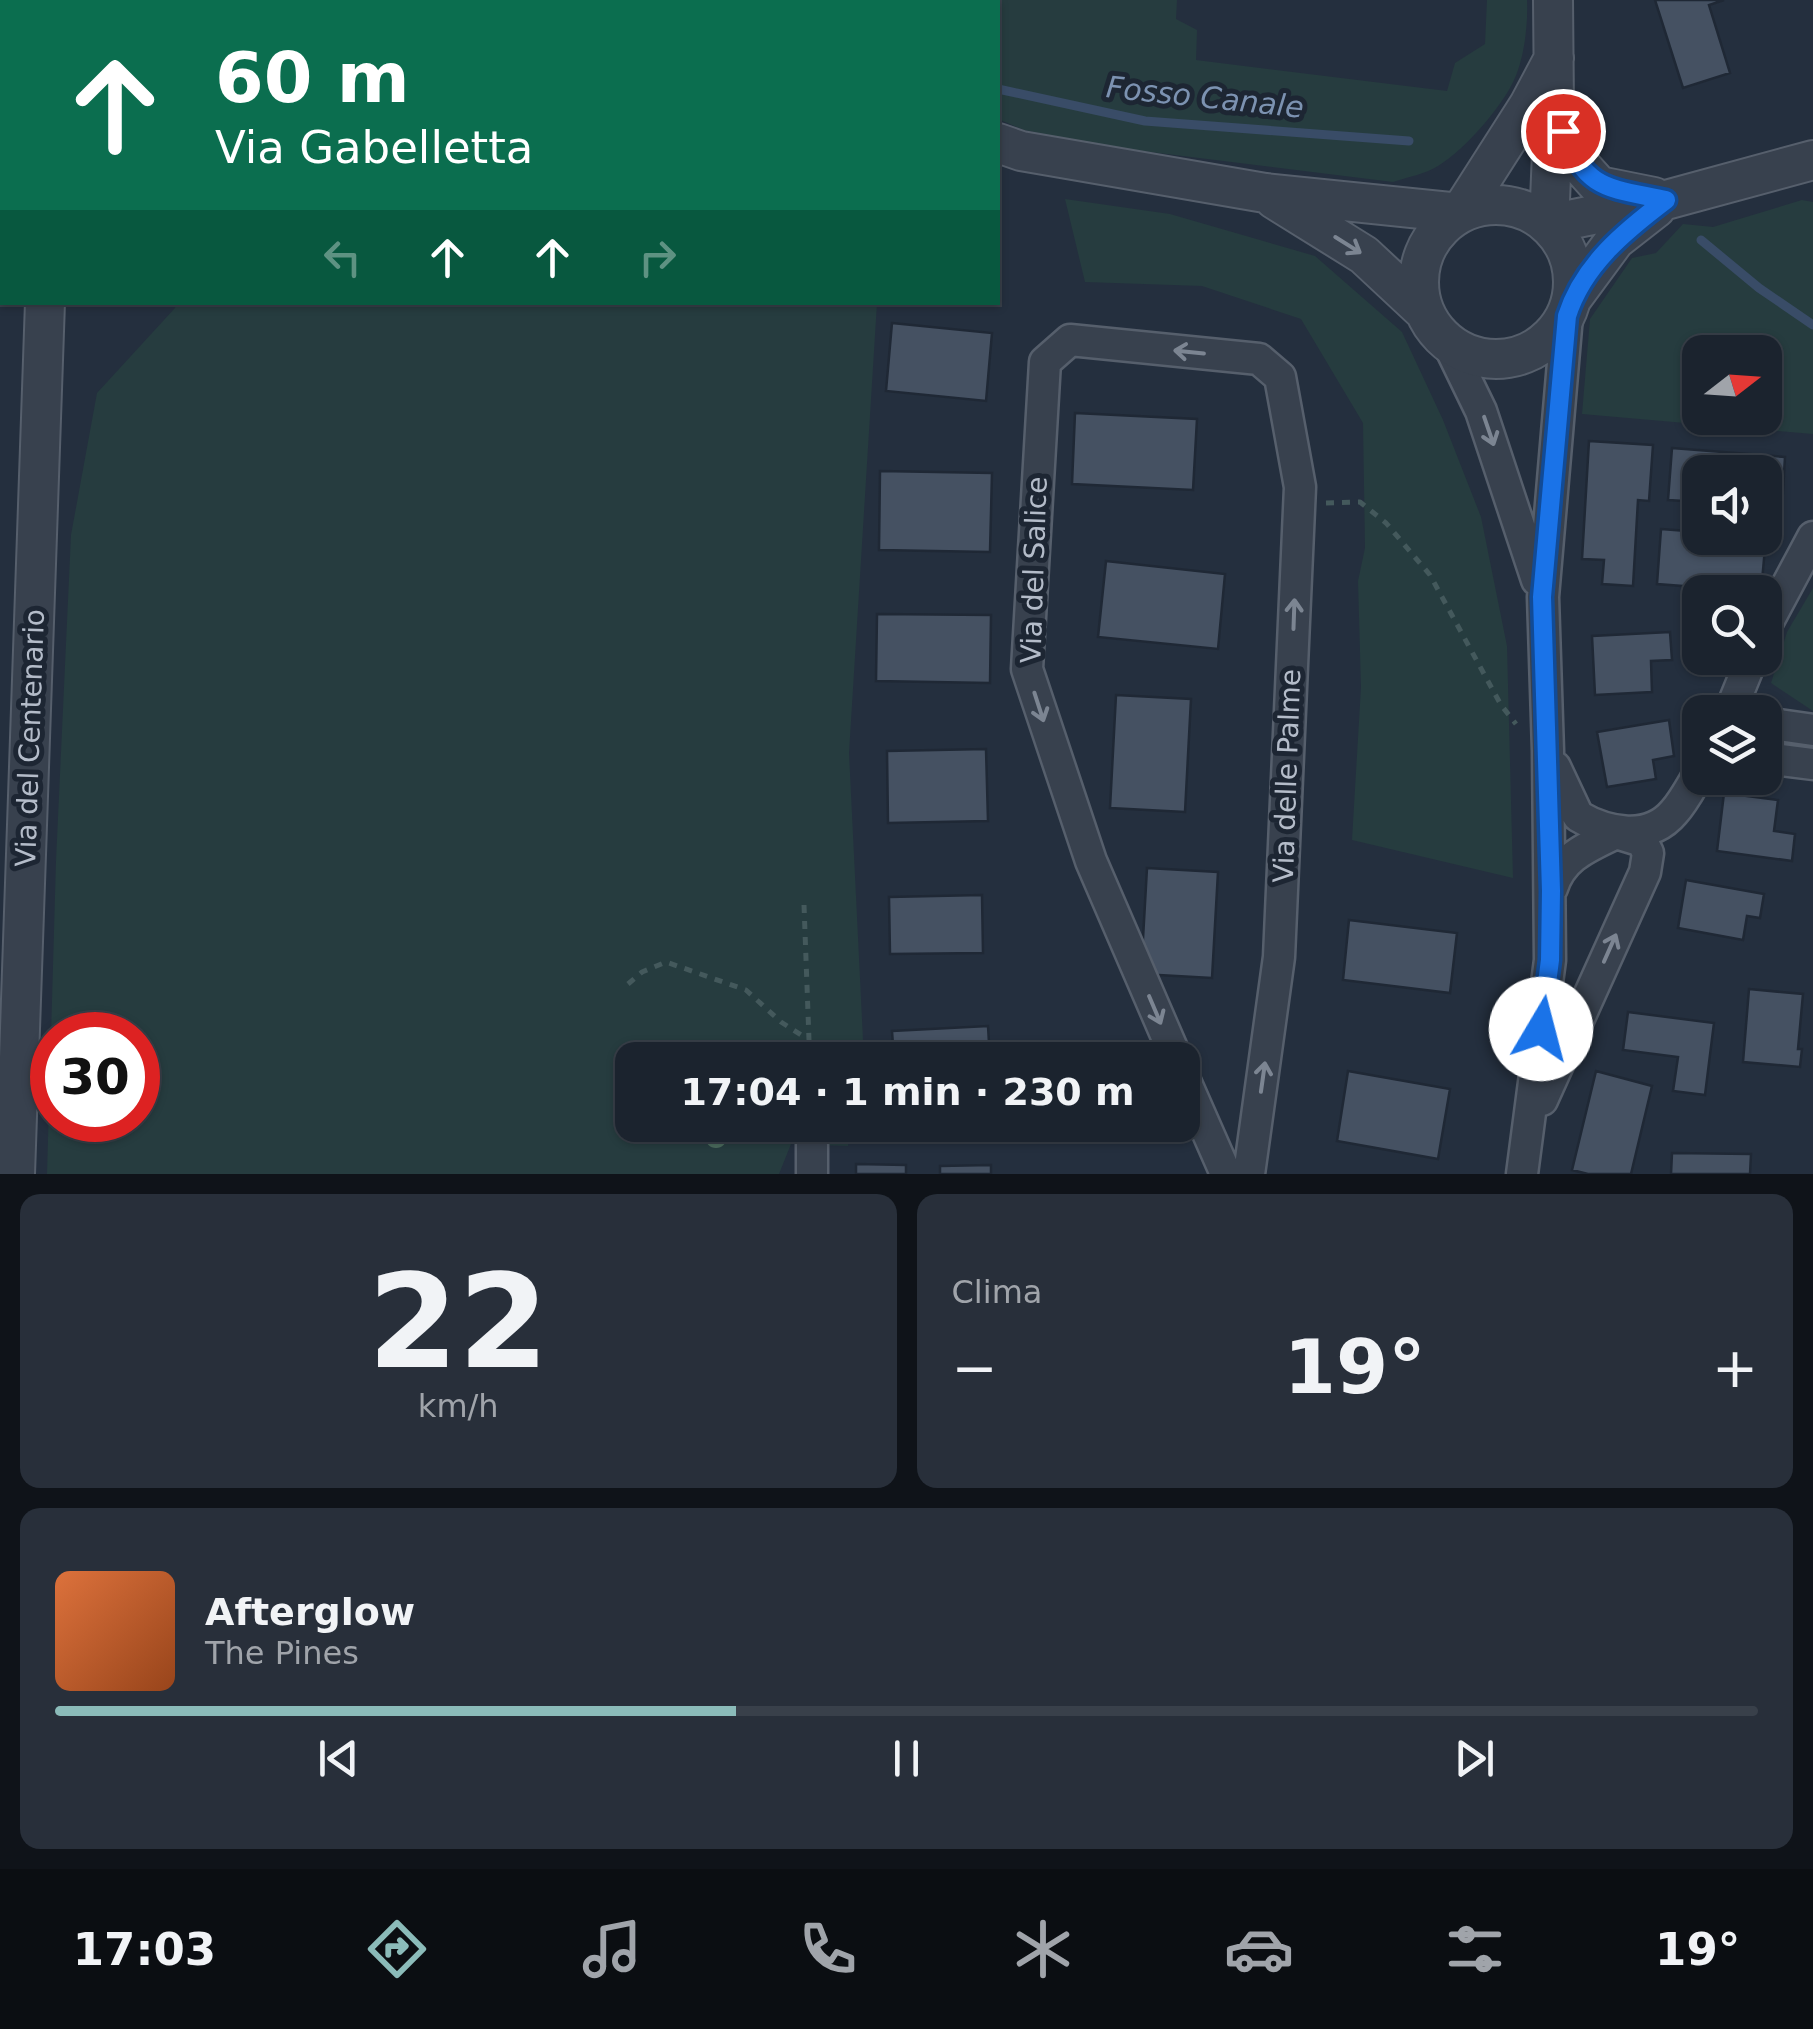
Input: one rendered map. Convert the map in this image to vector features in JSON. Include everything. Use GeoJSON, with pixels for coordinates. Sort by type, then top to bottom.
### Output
{"type":"FeatureCollection","features":[{"type":"Feature","properties":{"kind":"street"},"geometry":{"type":"LineString","coordinates":[[1549,224],[1553,0]]}},
{"type":"Feature","properties":{"kind":"street"},"geometry":{"type":"LineString","coordinates":[[1460,213],[1554,58]]}},
{"type":"Feature","properties":{"kind":"street"},"geometry":{"type":"LineString","coordinates":[[1554,106],[1572,156],[1600,186],[1666,200]]}},
{"type":"Feature","properties":{"kind":"street"},"geometry":{"type":"LineString","coordinates":[[1000,143],[1022,150],[1265,194],[1460,213]]}},
{"type":"Feature","properties":{"kind":"street"},"geometry":{"type":"LineString","coordinates":[[1397,207],[1450,190],[1502,148]]}},
{"type":"Feature","properties":{"kind":"street"},"geometry":{"type":"LineString","coordinates":[[1549,224],[1795,174],[1813,160]]}},
{"type":"Feature","properties":{"kind":"street"},"geometry":{"type":"LineString","coordinates":[[1265,194],[1364,255],[1424,311],[1448,343],[1482,411],[1542,597]]}},
{"type":"Feature","properties":{"kind":"street"},"geometry":{"type":"LineString","coordinates":[[1448,343],[1472,356],[1500,360],[1527,354],[1550,339],[1615,240],[1666,200]]}},
{"type":"Feature","properties":{"kind":"street"},"geometry":{"type":"LineString","coordinates":[[1424,311],[1419,283],[1424,255],[1438,230],[1460,213],[1483,205],[1507,204],[1530,211],[1549,224],[1571,258],[1570,307],[1542,597],[1550,960],[1522,1174]]}},
{"type":"Feature","properties":{"kind":"street","name":"Via del Centenario"},"geometry":{"type":"LineString","coordinates":[[15,1174],[45,305]]}},
{"type":"Feature","properties":{"kind":"street","name":"Via del Salice"},"geometry":{"type":"LineString","coordinates":[[1168,1042],[1090,861],[1027,669],[1045,362],[1070,340],[1259,360],[1280,377]]}},
{"type":"Feature","properties":{"kind":"street","name":"Via delle Palme"},"geometry":{"type":"LineString","coordinates":[[1249,1174],[1279,958],[1300,487],[1280,377]]}},
{"type":"Feature","properties":{"kind":"street"},"geometry":{"type":"LineString","coordinates":[[1782,595],[1813,536]]}},
{"type":"Feature","properties":{"kind":"street"},"geometry":{"type":"LineString","coordinates":[[1782,725],[1813,730]]}},
{"type":"Feature","properties":{"kind":"street"},"geometry":{"type":"LineString","coordinates":[[1527,1133],[1645,872],[1648,852],[1642,841],[1578,816],[1548,751]]}},
{"type":"Feature","properties":{"kind":"street"},"geometry":{"type":"LineString","coordinates":[[1782,760],[1813,764]]}},
{"type":"Feature","properties":{"kind":"street"},"geometry":{"type":"LineString","coordinates":[[1551,891],[1556,875],[1569,858],[1616,833],[1658,824],[1672,814],[1685,795]]}},
{"type":"Feature","properties":{"kind":"street"},"geometry":{"type":"LineString","coordinates":[[1200,1115],[1226,1174]]}},
{"type":"Feature","properties":{"kind":"path"},"geometry":{"type":"LineString","coordinates":[[1299,503],[1360,502],[1386,523],[1430,575],[1501,705],[1516,725],[1546,711]]}},
{"type":"Feature","properties":{"kind":"path"},"geometry":{"type":"LineString","coordinates":[[804,905],[809,1040]]}},
{"type":"Feature","properties":{"kind":"path"},"geometry":{"type":"LineString","coordinates":[[628,984],[642,972],[666,962],[746,990],[781,1022],[809,1040]]}},
{"type":"Feature","properties":{"kind":"green space"},"geometry":{"type":"Polygon","coordinates":[[[1000,0],[1177,0],[1176,19],[1197,30],[1196,60],[1447,91],[1455,63],[1485,44],[1487,0],[1527,0],[1518,70],[1496,109],[1449,159],[1428,171],[1393,182],[1110,147],[1024,130],[1000,120],[1000,0]]]}},
{"type":"Feature","properties":{"kind":"green space"},"geometry":{"type":"Polygon","coordinates":[[[1065,199],[1170,214],[1315,256],[1402,332],[1443,420],[1481,517],[1507,646],[1513,878],[1352,840],[1361,687],[1358,581],[1365,548],[1363,423],[1301,319],[1202,286],[1085,282],[1065,199]]]}},
{"type":"Feature","properties":{"kind":"green space"},"geometry":{"type":"Polygon","coordinates":[[[1802,200],[1813,202],[1813,434],[1782,431],[1782,335],[1682,335],[1682,423],[1582,414],[1590,319],[1632,258],[1656,253],[1683,224],[1713,227],[1802,200]]]}},
{"type":"Feature","properties":{"kind":"green space"},"geometry":{"type":"Polygon","coordinates":[[[176,305],[877,305],[849,753],[863,1042],[615,1042],[615,1142],[848,1142],[848,1146],[791,1144],[779,1174],[47,1174],[48,1142],[160,1142],[160,1012],[52,1012],[71,535],[97,393],[176,305]]]}},
{"type":"Feature","properties":{"kind":"green space"},"geometry":{"type":"Polygon","coordinates":[[[1813,588],[1813,711],[1771,683],[1774,675],[1782,675],[1782,648],[1813,588]]]}},
{"type":"Feature","properties":{"kind":"building"},"geometry":{"type":"Polygon","coordinates":[[[1655,0],[1724,0],[1709,5],[1730,73],[1683,88],[1655,0]]]}},
{"type":"Feature","properties":{"kind":"building"},"geometry":{"type":"Polygon","coordinates":[[[892,323],[992,333],[986,401],[886,391],[892,323]]]}},
{"type":"Feature","properties":{"kind":"building"},"geometry":{"type":"Polygon","coordinates":[[[1075,413],[1197,419],[1193,490],[1072,484],[1075,413]]]}},
{"type":"Feature","properties":{"kind":"building"},"geometry":{"type":"Polygon","coordinates":[[[1589,441],[1653,445],[1649,501],[1638,500],[1633,586],[1602,584],[1604,560],[1582,559],[1589,441]]]}},
{"type":"Feature","properties":{"kind":"building"},"geometry":{"type":"Polygon","coordinates":[[[1672,448],[1760,455],[1682,455],[1682,501],[1668,500],[1672,448]]]}},
{"type":"Feature","properties":{"kind":"building"},"geometry":{"type":"Polygon","coordinates":[[[1782,457],[1785,457],[1782,508],[1782,457]]]}},
{"type":"Feature","properties":{"kind":"building"},"geometry":{"type":"Polygon","coordinates":[[[880,471],[992,473],[990,552],[879,550],[880,471]]]}},
{"type":"Feature","properties":{"kind":"building"},"geometry":{"type":"Polygon","coordinates":[[[1661,529],[1682,531],[1682,555],[1764,555],[1763,575],[1682,575],[1682,586],[1657,584],[1661,529]]]}},
{"type":"Feature","properties":{"kind":"building"},"geometry":{"type":"Polygon","coordinates":[[[1106,561],[1225,574],[1218,649],[1098,637],[1106,561]]]}},
{"type":"Feature","properties":{"kind":"building"},"geometry":{"type":"Polygon","coordinates":[[[877,614],[991,615],[990,683],[876,681],[877,614]]]}},
{"type":"Feature","properties":{"kind":"building"},"geometry":{"type":"Polygon","coordinates":[[[1670,632],[1672,660],[1651,661],[1652,692],[1595,695],[1592,636],[1670,632]]]}},
{"type":"Feature","properties":{"kind":"building"},"geometry":{"type":"Polygon","coordinates":[[[1116,695],[1191,699],[1185,812],[1110,808],[1116,695]]]}},
{"type":"Feature","properties":{"kind":"building"},"geometry":{"type":"Polygon","coordinates":[[[1669,720],[1674,756],[1653,760],[1656,779],[1607,787],[1597,732],[1669,720]]]}},
{"type":"Feature","properties":{"kind":"building"},"geometry":{"type":"Polygon","coordinates":[[[986,749],[988,821],[888,823],[887,751],[986,749]]]}},
{"type":"Feature","properties":{"kind":"building"},"geometry":{"type":"Polygon","coordinates":[[[1724,795],[1778,800],[1774,831],[1795,834],[1792,861],[1717,851],[1724,795]]]}},
{"type":"Feature","properties":{"kind":"building"},"geometry":{"type":"Polygon","coordinates":[[[1147,868],[1218,872],[1212,978],[1141,974],[1147,868]]]}},
{"type":"Feature","properties":{"kind":"building"},"geometry":{"type":"Polygon","coordinates":[[[1686,880],[1764,894],[1760,918],[1747,916],[1743,940],[1678,928],[1686,880]]]}},
{"type":"Feature","properties":{"kind":"building"},"geometry":{"type":"Polygon","coordinates":[[[982,895],[983,953],[890,954],[889,897],[982,895]]]}},
{"type":"Feature","properties":{"kind":"building"},"geometry":{"type":"Polygon","coordinates":[[[1349,920],[1457,933],[1450,993],[1343,980],[1349,920]]]}},
{"type":"Feature","properties":{"kind":"building"},"geometry":{"type":"Polygon","coordinates":[[[1749,989],[1803,994],[1800,1067],[1743,1062],[1749,989]]]}},
{"type":"Feature","properties":{"kind":"building"},"geometry":{"type":"Polygon","coordinates":[[[1628,1012],[1714,1023],[1705,1095],[1673,1091],[1678,1057],[1623,1050],[1628,1012]]]}},
{"type":"Feature","properties":{"kind":"building"},"geometry":{"type":"Polygon","coordinates":[[[988,1026],[989,1042],[893,1042],[892,1031],[988,1026]]]}},
{"type":"Feature","properties":{"kind":"building"},"geometry":{"type":"Polygon","coordinates":[[[1348,1071],[1450,1089],[1438,1159],[1337,1141],[1348,1071]]]}},
{"type":"Feature","properties":{"kind":"building"},"geometry":{"type":"Polygon","coordinates":[[[1596,1071],[1652,1086],[1631,1174],[1572,1170],[1596,1071]]]}},
{"type":"Feature","properties":{"kind":"building"},"geometry":{"type":"Polygon","coordinates":[[[1672,1153],[1751,1154],[1750,1174],[1671,1174],[1672,1153]]]}},
{"type":"Feature","properties":{"kind":"building"},"geometry":{"type":"Polygon","coordinates":[[[856,1164],[906,1165],[906,1174],[856,1174],[856,1164]]]}},
{"type":"Feature","properties":{"kind":"building"},"geometry":{"type":"Polygon","coordinates":[[[991,1165],[991,1174],[940,1174],[940,1166],[991,1165]]]}},
{"type":"Feature","properties":{"kind":"waterway","name":"Fosso Canale"},"geometry":{"type":"LineString","coordinates":[[1000,89],[1145,121],[1409,141]]}},
{"type":"Feature","properties":{"kind":"waterway","name":"Fosso Canale"},"geometry":{"type":"LineString","coordinates":[[1701,240],[1759,288],[1813,325]]}},
{"type":"Feature","properties":{"kind":"route"},"geometry":{"type":"LineString","coordinates":[[1541,1029],[1550,960],[1551,891],[1542,597],[1567,316],[1573,297],[1615,240],[1666,200],[1600,186],[1572,156],[1563,131]]}}]}
